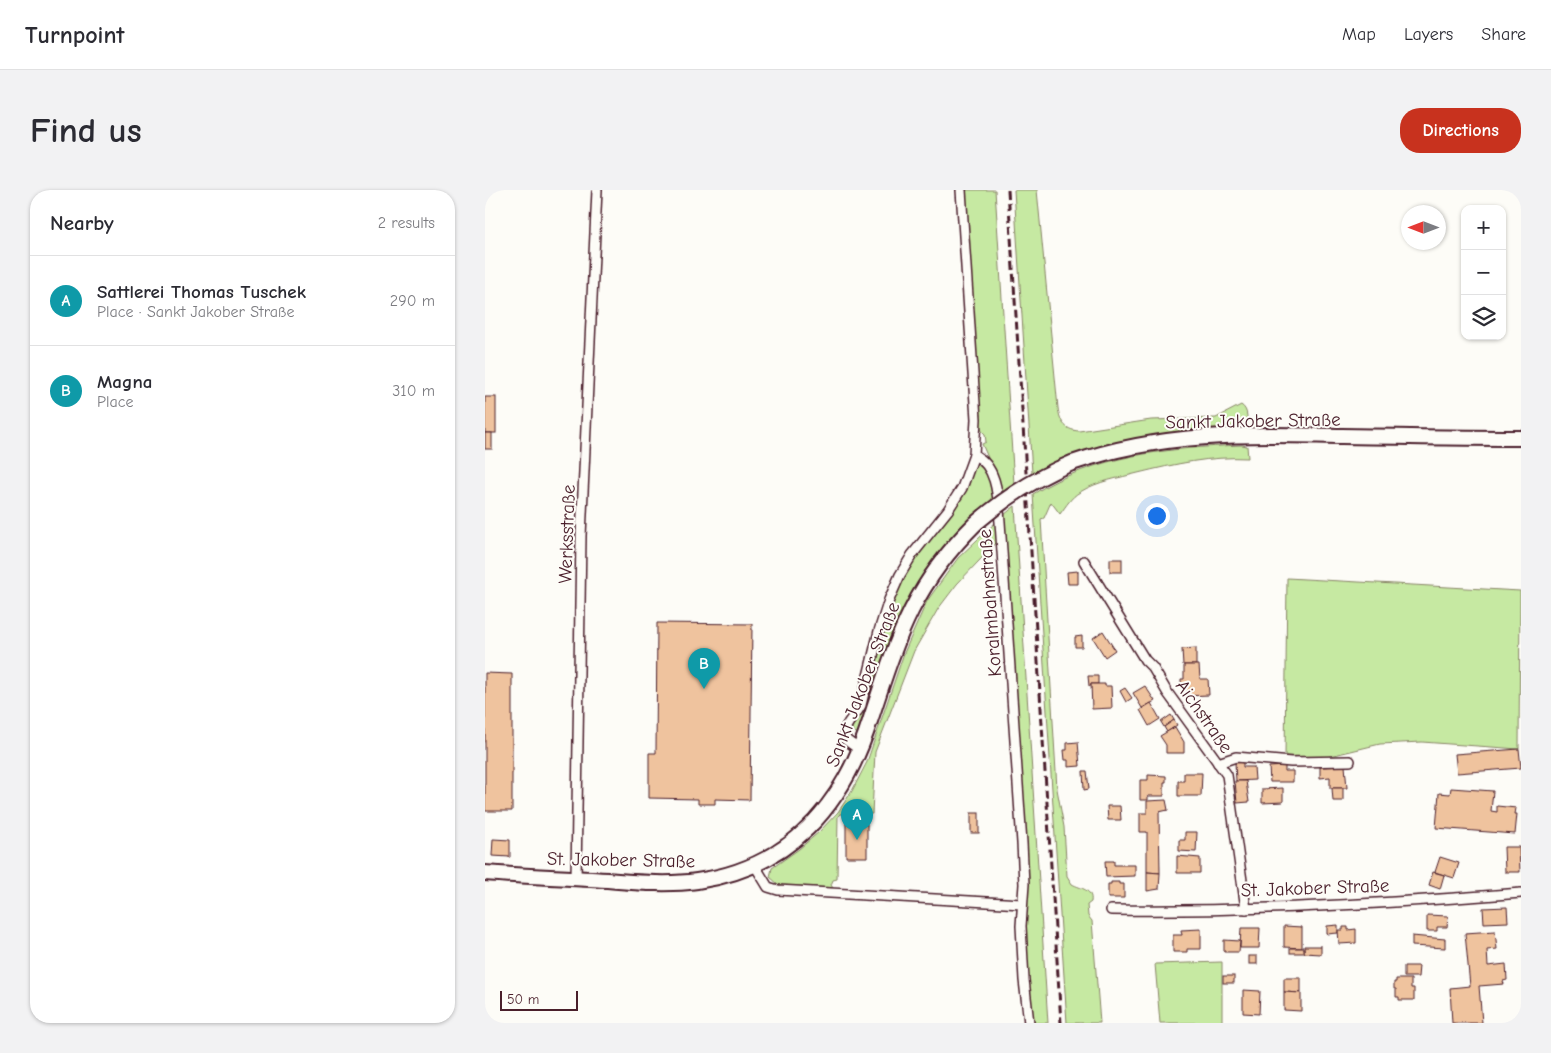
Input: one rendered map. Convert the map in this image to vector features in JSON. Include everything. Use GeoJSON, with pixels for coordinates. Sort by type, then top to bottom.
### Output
{"type":"FeatureCollection","features":[{"type":"Feature","properties":{"kind":"main road","name":"Sankt Jakober Straße"},"geometry":{"type":"LineString","coordinates":[[754,864],[792,842],[819,817],[842,786],[860,750],[891,655],[915,601],[943,559],[976,523],[995,507],[1024,487],[1051,472],[1072,463],[1131,446],[1201,437],[1297,435],[1521,438]]}},
{"type":"Feature","properties":{"kind":"main road","name":"St. Jakober Straße"},"geometry":{"type":"LineString","coordinates":[[485,873],[641,882],[685,882],[717,877],[754,864]]}},
{"type":"Feature","properties":{"kind":"street","name":"Werksstraße"},"geometry":{"type":"LineString","coordinates":[[576,879],[581,536],[597,190]]}},
{"type":"Feature","properties":{"kind":"street"},"geometry":{"type":"LineString","coordinates":[[860,750],[846,740],[845,729],[861,705],[879,630],[889,600],[900,575],[915,550],[948,510],[962,488],[974,455],[976,418],[961,190]]}},
{"type":"Feature","properties":{"kind":"street","name":"Koralmbahnstraße"},"geometry":{"type":"LineString","coordinates":[[974,455],[983,460],[992,474],[996,486],[999,514],[1024,884],[1021,934],[1024,987],[1029,1023]]}},
{"type":"Feature","properties":{"kind":"street","name":"Aichstraße"},"geometry":{"type":"LineString","coordinates":[[1084,562],[1145,660],[1153,668],[1167,692],[1227,774],[1246,909]]}},
{"type":"Feature","properties":{"kind":"street"},"geometry":{"type":"LineString","coordinates":[[1218,763],[1236,757],[1291,762],[1350,761]]}},
{"type":"Feature","properties":{"kind":"street"},"geometry":{"type":"LineString","coordinates":[[754,864],[768,886],[778,890],[1022,904]]}},
{"type":"Feature","properties":{"kind":"street","name":"St. Jakober Straße"},"geometry":{"type":"LineString","coordinates":[[1111,910],[1246,909],[1381,904],[1521,893]]}},
{"type":"Feature","properties":{"kind":"green space"},"geometry":{"type":"Polygon","coordinates":[[[964,190],[995,190],[1014,484],[1001,493],[997,478],[982,444],[986,442],[985,434],[980,424],[964,190]]]}},
{"type":"Feature","properties":{"kind":"green space"},"geometry":{"type":"Polygon","coordinates":[[[1014,190],[1037,190],[1058,408],[1060,417],[1066,427],[1079,431],[1151,420],[1216,418],[1241,405],[1244,407],[1247,416],[1244,429],[1181,432],[1134,439],[1072,456],[1071,454],[1032,473],[1014,190]]]}},
{"type":"Feature","properties":{"kind":"green space"},"geometry":{"type":"Polygon","coordinates":[[[1247,446],[1248,458],[1220,458],[1193,461],[1109,480],[1077,494],[1060,514],[1051,502],[1044,518],[1041,519],[1057,789],[1064,827],[1067,876],[1072,884],[1086,890],[1091,898],[1091,902],[1087,905],[1088,916],[1092,921],[1100,1023],[1067,1023],[1033,494],[1082,470],[1107,462],[1187,448],[1247,446]]]}},
{"type":"Feature","properties":{"kind":"green space"},"geometry":{"type":"Polygon","coordinates":[[[976,465],[981,466],[987,473],[994,498],[975,514],[944,547],[918,582],[891,637],[859,733],[856,733],[852,730],[852,725],[863,709],[886,616],[906,570],[968,485],[976,465]]]}},
{"type":"Feature","properties":{"kind":"green space"},"geometry":{"type":"Polygon","coordinates":[[[1015,506],[1048,1023],[1032,1023],[1028,984],[1004,515],[1015,506]]]}},
{"type":"Feature","properties":{"kind":"green space"},"geometry":{"type":"Polygon","coordinates":[[[997,521],[998,541],[957,584],[938,609],[914,651],[875,752],[872,814],[840,814],[838,816],[837,879],[833,880],[831,885],[833,888],[779,885],[770,877],[772,868],[819,832],[838,812],[852,791],[867,762],[904,653],[927,601],[958,558],[997,521]]]}},
{"type":"Feature","properties":{"kind":"green space"},"geometry":{"type":"Polygon","coordinates":[[[1287,578],[1520,591],[1519,749],[1422,742],[1380,744],[1326,757],[1285,756],[1287,578]]]}},
{"type":"Feature","properties":{"kind":"green space"},"geometry":{"type":"Polygon","coordinates":[[[1222,962],[1222,1023],[1160,1023],[1155,964],[1222,962]]]}},
{"type":"Feature","properties":{"kind":"building"},"geometry":{"type":"Polygon","coordinates":[[[485,397],[496,397],[496,433],[485,433],[485,397]]]}},
{"type":"Feature","properties":{"kind":"building"},"geometry":{"type":"Polygon","coordinates":[[[485,433],[492,433],[492,449],[485,449],[485,433]]]}},
{"type":"Feature","properties":{"kind":"building"},"geometry":{"type":"Polygon","coordinates":[[[1110,559],[1122,559],[1122,572],[1110,572],[1110,559]]]}},
{"type":"Feature","properties":{"kind":"building"},"geometry":{"type":"Polygon","coordinates":[[[1078,571],[1078,584],[1068,584],[1067,572],[1078,571]]]}},
{"type":"Feature","properties":{"kind":"building"},"geometry":{"type":"Polygon","coordinates":[[[657,623],[752,624],[750,800],[715,799],[715,804],[698,804],[698,799],[649,798],[649,753],[656,753],[657,623]]]}},
{"type":"Feature","properties":{"kind":"building"},"geometry":{"type":"Polygon","coordinates":[[[1103,631],[1115,650],[1105,657],[1093,638],[1103,631]]]}},
{"type":"Feature","properties":{"kind":"building"},"geometry":{"type":"Polygon","coordinates":[[[1082,636],[1082,647],[1075,647],[1075,637],[1082,636]]]}},
{"type":"Feature","properties":{"kind":"building"},"geometry":{"type":"Polygon","coordinates":[[[1196,648],[1196,665],[1183,665],[1182,649],[1196,648]]]}},
{"type":"Feature","properties":{"kind":"building"},"geometry":{"type":"Polygon","coordinates":[[[1184,665],[1199,665],[1200,679],[1208,679],[1209,695],[1185,696],[1185,685],[1181,686],[1181,679],[1184,679],[1184,665]]]}},
{"type":"Feature","properties":{"kind":"building"},"geometry":{"type":"Polygon","coordinates":[[[485,673],[512,674],[512,811],[485,811],[485,673]]]}},
{"type":"Feature","properties":{"kind":"building"},"geometry":{"type":"Polygon","coordinates":[[[1088,676],[1098,676],[1098,684],[1091,684],[1089,686],[1088,676]]]}},
{"type":"Feature","properties":{"kind":"building"},"geometry":{"type":"Polygon","coordinates":[[[1091,684],[1111,686],[1112,708],[1092,709],[1091,684]]]}},
{"type":"Feature","properties":{"kind":"building"},"geometry":{"type":"Polygon","coordinates":[[[1145,686],[1155,701],[1142,708],[1133,693],[1145,686]]]}},
{"type":"Feature","properties":{"kind":"building"},"geometry":{"type":"Polygon","coordinates":[[[1125,688],[1132,698],[1126,702],[1120,691],[1125,688]]]}},
{"type":"Feature","properties":{"kind":"building"},"geometry":{"type":"Polygon","coordinates":[[[1151,703],[1160,719],[1149,726],[1140,710],[1151,703]]]}},
{"type":"Feature","properties":{"kind":"building"},"geometry":{"type":"Polygon","coordinates":[[[1171,715],[1174,720],[1164,727],[1161,722],[1171,715]]]}},
{"type":"Feature","properties":{"kind":"building"},"geometry":{"type":"Polygon","coordinates":[[[1174,720],[1177,725],[1167,732],[1164,727],[1174,720]]]}},
{"type":"Feature","properties":{"kind":"building"},"geometry":{"type":"Polygon","coordinates":[[[1175,727],[1184,742],[1184,753],[1166,753],[1166,745],[1160,736],[1175,727]]]}},
{"type":"Feature","properties":{"kind":"building"},"geometry":{"type":"Polygon","coordinates":[[[1078,742],[1080,766],[1068,767],[1068,760],[1065,760],[1064,750],[1067,750],[1067,743],[1078,742]]]}},
{"type":"Feature","properties":{"kind":"building"},"geometry":{"type":"Polygon","coordinates":[[[1519,749],[1521,768],[1457,773],[1455,754],[1519,749]]]}},
{"type":"Feature","properties":{"kind":"building"},"geometry":{"type":"Polygon","coordinates":[[[1243,762],[1243,767],[1254,767],[1255,780],[1236,781],[1235,763],[1243,762]]]}},
{"type":"Feature","properties":{"kind":"building"},"geometry":{"type":"Polygon","coordinates":[[[1285,766],[1285,771],[1293,771],[1293,782],[1270,782],[1269,767],[1285,766]]]}},
{"type":"Feature","properties":{"kind":"building"},"geometry":{"type":"Polygon","coordinates":[[[1345,766],[1347,788],[1330,788],[1330,777],[1320,778],[1320,767],[1345,766]]]}},
{"type":"Feature","properties":{"kind":"building"},"geometry":{"type":"Polygon","coordinates":[[[1083,771],[1087,771],[1089,789],[1084,790],[1083,771]]]}},
{"type":"Feature","properties":{"kind":"building"},"geometry":{"type":"Polygon","coordinates":[[[1184,773],[1202,773],[1201,796],[1178,796],[1178,781],[1184,781],[1184,773]]]}},
{"type":"Feature","properties":{"kind":"building"},"geometry":{"type":"Polygon","coordinates":[[[1148,775],[1166,776],[1164,796],[1148,796],[1148,800],[1140,800],[1140,780],[1148,780],[1148,775]]]}},
{"type":"Feature","properties":{"kind":"building"},"geometry":{"type":"Polygon","coordinates":[[[1235,781],[1246,781],[1249,802],[1237,803],[1235,781]]]}},
{"type":"Feature","properties":{"kind":"building"},"geometry":{"type":"Polygon","coordinates":[[[1283,788],[1283,802],[1262,803],[1262,789],[1283,788]]]}},
{"type":"Feature","properties":{"kind":"building"},"geometry":{"type":"Polygon","coordinates":[[[1332,788],[1343,788],[1343,801],[1333,801],[1332,788]]]}},
{"type":"Feature","properties":{"kind":"building"},"geometry":{"type":"Polygon","coordinates":[[[1451,788],[1493,791],[1491,811],[1497,812],[1497,806],[1516,808],[1515,834],[1436,828],[1439,793],[1450,794],[1451,788]]]}},
{"type":"Feature","properties":{"kind":"building"},"geometry":{"type":"Polygon","coordinates":[[[1166,800],[1168,810],[1159,812],[1160,873],[1147,872],[1147,832],[1140,832],[1140,813],[1147,813],[1147,801],[1166,800]]]}},
{"type":"Feature","properties":{"kind":"building"},"geometry":{"type":"Polygon","coordinates":[[[1107,806],[1120,806],[1121,820],[1108,820],[1107,806]]]}},
{"type":"Feature","properties":{"kind":"building"},"geometry":{"type":"Polygon","coordinates":[[[971,813],[979,813],[979,833],[971,833],[971,813]]]}},
{"type":"Feature","properties":{"kind":"building"},"geometry":{"type":"Polygon","coordinates":[[[846,823],[867,824],[867,857],[846,857],[846,823]]]}},
{"type":"Feature","properties":{"kind":"building"},"geometry":{"type":"Polygon","coordinates":[[[1185,832],[1197,832],[1196,852],[1179,851],[1179,840],[1185,840],[1185,832]]]}},
{"type":"Feature","properties":{"kind":"building"},"geometry":{"type":"Polygon","coordinates":[[[493,839],[510,840],[510,857],[492,856],[493,839]]]}},
{"type":"Feature","properties":{"kind":"building"},"geometry":{"type":"Polygon","coordinates":[[[1504,847],[1519,847],[1520,872],[1505,872],[1504,847]]]}},
{"type":"Feature","properties":{"kind":"building"},"geometry":{"type":"Polygon","coordinates":[[[1177,856],[1200,858],[1200,873],[1177,873],[1177,856]]]}},
{"type":"Feature","properties":{"kind":"building"},"geometry":{"type":"Polygon","coordinates":[[[1440,857],[1459,863],[1454,878],[1435,872],[1440,857]]]}},
{"type":"Feature","properties":{"kind":"building"},"geometry":{"type":"Polygon","coordinates":[[[1105,861],[1114,861],[1114,865],[1135,865],[1135,876],[1106,877],[1105,861]]]}},
{"type":"Feature","properties":{"kind":"building"},"geometry":{"type":"Polygon","coordinates":[[[1147,872],[1160,873],[1159,889],[1147,891],[1147,872]]]}},
{"type":"Feature","properties":{"kind":"building"},"geometry":{"type":"Polygon","coordinates":[[[1433,872],[1444,875],[1440,889],[1429,885],[1433,872]]]}},
{"type":"Feature","properties":{"kind":"building"},"geometry":{"type":"Polygon","coordinates":[[[1111,882],[1124,884],[1124,898],[1108,898],[1108,884],[1111,884],[1111,882]]]}},
{"type":"Feature","properties":{"kind":"building"},"geometry":{"type":"Polygon","coordinates":[[[1507,907],[1508,922],[1484,923],[1483,908],[1507,907]]]}},
{"type":"Feature","properties":{"kind":"building"},"geometry":{"type":"Polygon","coordinates":[[[1427,915],[1448,916],[1447,927],[1437,927],[1437,931],[1427,931],[1427,915]]]}},
{"type":"Feature","properties":{"kind":"building"},"geometry":{"type":"Polygon","coordinates":[[[1338,925],[1338,933],[1327,934],[1327,926],[1338,925]]]}},
{"type":"Feature","properties":{"kind":"building"},"geometry":{"type":"Polygon","coordinates":[[[1284,926],[1302,927],[1302,948],[1284,947],[1284,926]]]}},
{"type":"Feature","properties":{"kind":"building"},"geometry":{"type":"Polygon","coordinates":[[[1343,927],[1348,927],[1348,930],[1356,929],[1356,943],[1339,944],[1338,930],[1343,930],[1343,927]]]}},
{"type":"Feature","properties":{"kind":"building"},"geometry":{"type":"Polygon","coordinates":[[[1241,928],[1260,928],[1259,948],[1240,948],[1241,928]]]}},
{"type":"Feature","properties":{"kind":"building"},"geometry":{"type":"Polygon","coordinates":[[[1201,929],[1201,949],[1173,952],[1173,935],[1182,935],[1181,930],[1201,929]]]}},
{"type":"Feature","properties":{"kind":"building"},"geometry":{"type":"Polygon","coordinates":[[[1495,931],[1497,949],[1487,950],[1488,966],[1506,964],[1507,980],[1503,981],[1504,984],[1479,986],[1482,1023],[1452,1023],[1450,988],[1470,986],[1465,933],[1495,931]]]}},
{"type":"Feature","properties":{"kind":"building"},"geometry":{"type":"Polygon","coordinates":[[[1412,936],[1445,939],[1445,948],[1412,946],[1412,936]]]}},
{"type":"Feature","properties":{"kind":"building"},"geometry":{"type":"Polygon","coordinates":[[[1224,940],[1240,941],[1239,952],[1224,952],[1224,940]]]}},
{"type":"Feature","properties":{"kind":"building"},"geometry":{"type":"Polygon","coordinates":[[[1304,946],[1321,946],[1321,954],[1304,953],[1304,946]]]}},
{"type":"Feature","properties":{"kind":"building"},"geometry":{"type":"Polygon","coordinates":[[[1290,948],[1304,948],[1304,953],[1290,953],[1290,948]]]}},
{"type":"Feature","properties":{"kind":"building"},"geometry":{"type":"Polygon","coordinates":[[[1249,956],[1257,956],[1257,964],[1249,964],[1249,956]]]}},
{"type":"Feature","properties":{"kind":"building"},"geometry":{"type":"Polygon","coordinates":[[[1404,966],[1419,966],[1418,977],[1404,977],[1404,966]]]}},
{"type":"Feature","properties":{"kind":"building"},"geometry":{"type":"Polygon","coordinates":[[[1223,976],[1234,976],[1234,983],[1223,983],[1223,976]]]}},
{"type":"Feature","properties":{"kind":"building"},"geometry":{"type":"Polygon","coordinates":[[[1284,978],[1301,978],[1301,993],[1284,992],[1284,978]]]}},
{"type":"Feature","properties":{"kind":"building"},"geometry":{"type":"Polygon","coordinates":[[[1396,979],[1411,979],[1411,988],[1414,988],[1414,1000],[1399,1000],[1399,997],[1396,997],[1394,982],[1396,982],[1396,979]]]}},
{"type":"Feature","properties":{"kind":"building"},"geometry":{"type":"Polygon","coordinates":[[[1243,990],[1260,991],[1259,1014],[1243,1013],[1243,990]]]}},
{"type":"Feature","properties":{"kind":"building"},"geometry":{"type":"Polygon","coordinates":[[[1284,992],[1301,993],[1301,1011],[1284,1010],[1284,992]]]}},
{"type":"Feature","properties":{"kind":"railway"},"geometry":{"type":"LineString","coordinates":[[1008,190],[1061,1023]]}},
{"type":"Feature","properties":{"kind":"place","name":"Magna"},"geometry":{"type":"Point","coordinates":[704,689]}},
{"type":"Feature","properties":{"kind":"place","name":"Sattlerei Thomas Tuschek"},"geometry":{"type":"Point","coordinates":[857,840]}}]}
